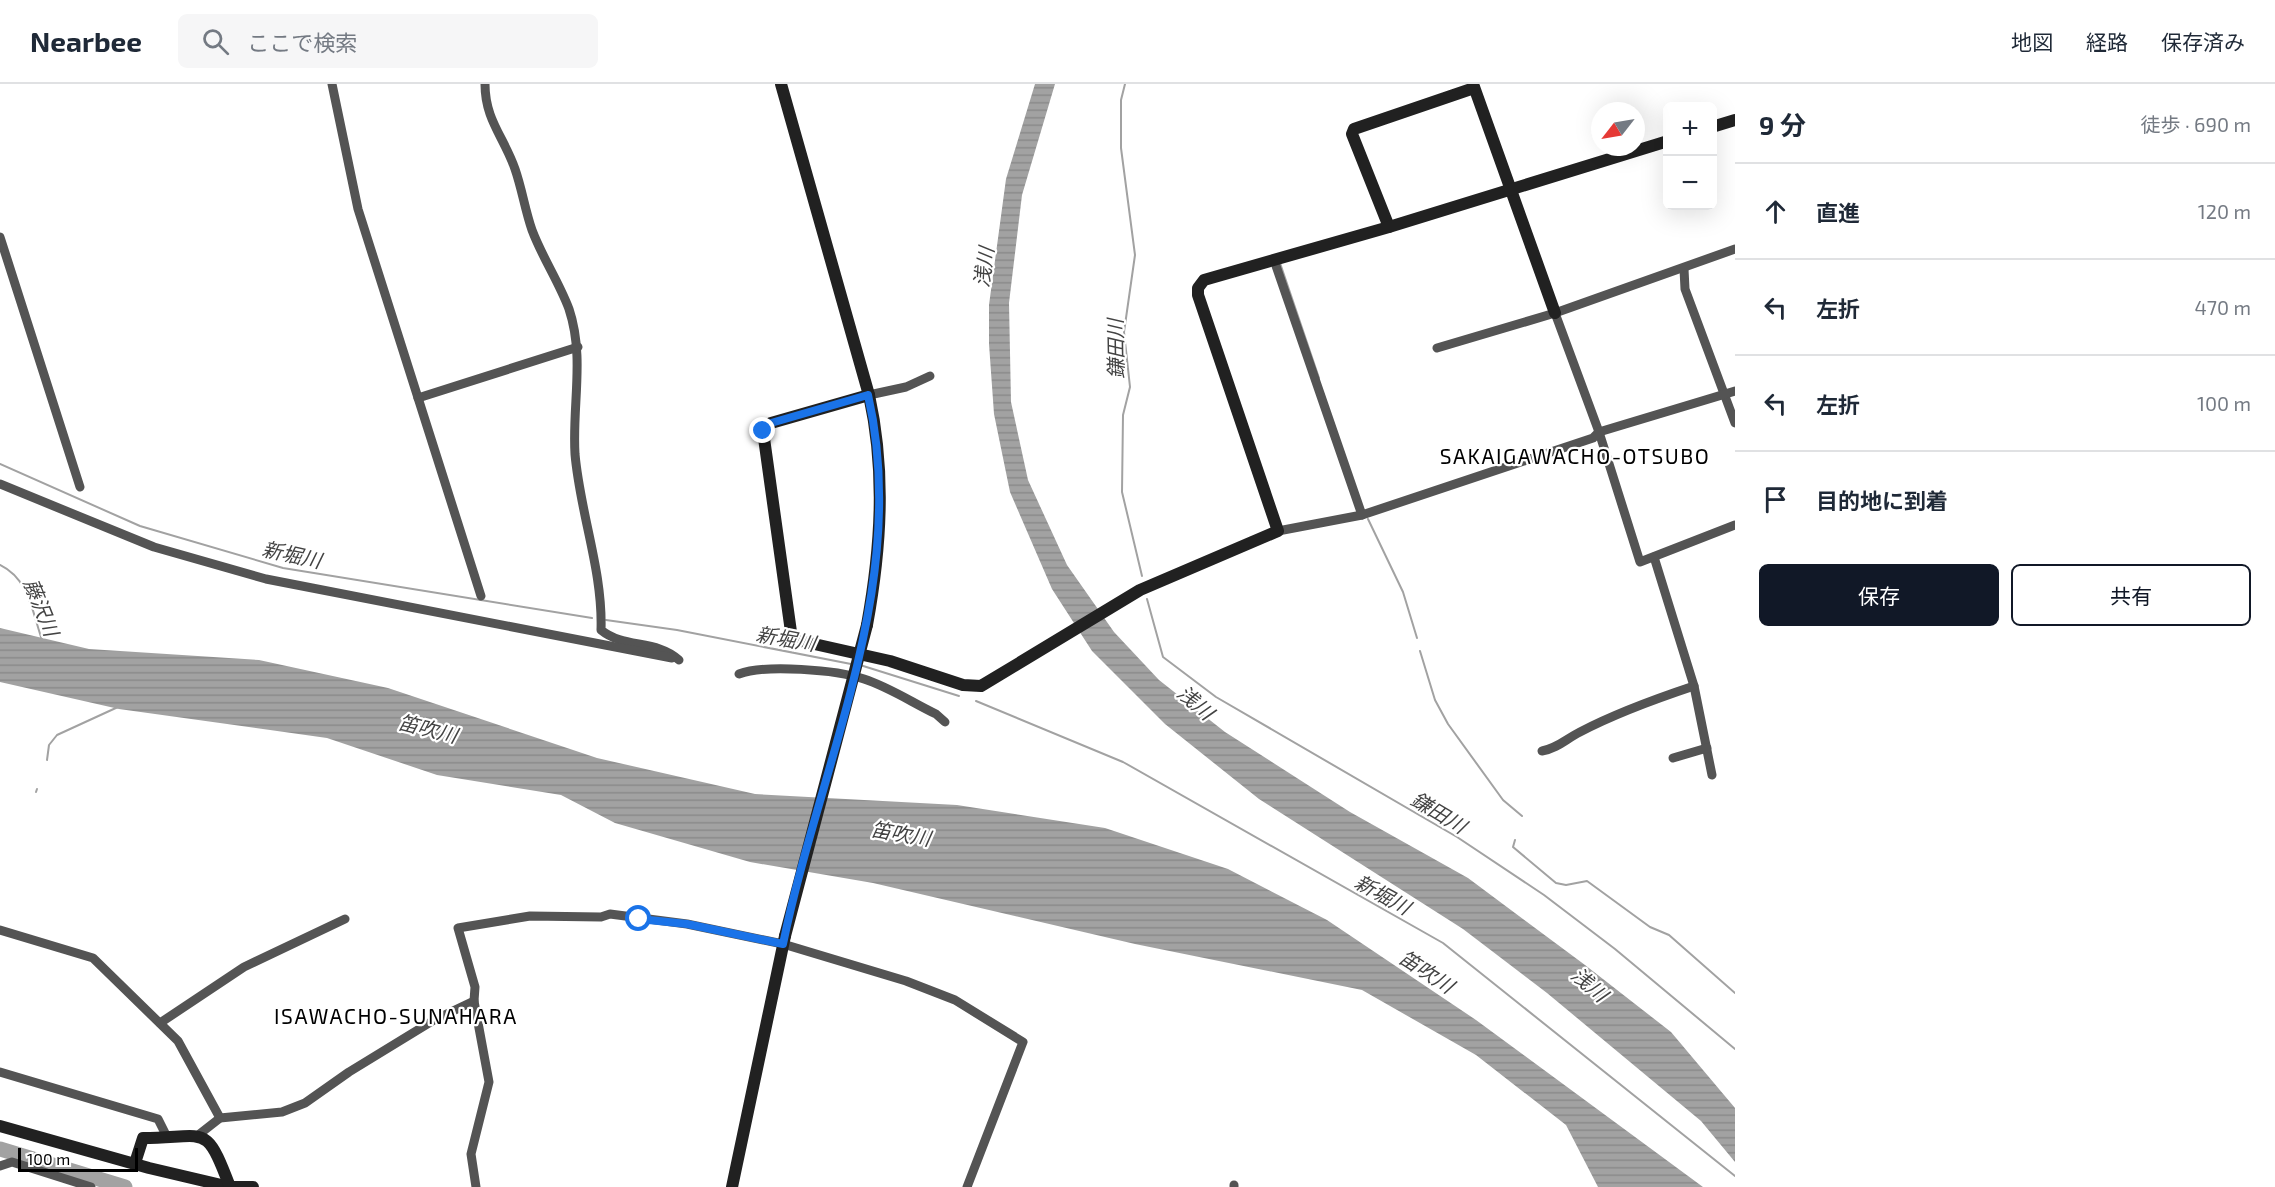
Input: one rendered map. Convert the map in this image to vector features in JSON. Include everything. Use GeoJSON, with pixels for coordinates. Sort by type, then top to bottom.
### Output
{"type":"FeatureCollection","features":[{"type":"Feature","properties":{"kind":"street"},"geometry":{"type":"LineString","coordinates":[[332,84],[358,209],[481,596]]}},
{"type":"Feature","properties":{"kind":"street"},"geometry":{"type":"LineString","coordinates":[[0,484],[154,548],[266,579],[675,659],[668,649],[611,638],[601,630],[602,612],[596,570],[584,516],[576,454],[578,347],[568,309],[533,231],[515,167],[494,128],[485,101],[485,84]]}},
{"type":"Feature","properties":{"kind":"street"},"geometry":{"type":"LineString","coordinates":[[732,1187],[784,940],[867,625],[878,558],[880,523],[878,442],[868,395],[781,84]]}},
{"type":"Feature","properties":{"kind":"street"},"geometry":{"type":"LineString","coordinates":[[1389,227],[1352,134],[1354,129],[1473,86],[1513,189],[1599,432],[1640,562],[1735,525]]}},
{"type":"Feature","properties":{"kind":"street"},"geometry":{"type":"LineString","coordinates":[[1717,126],[1735,120]]}},
{"type":"Feature","properties":{"kind":"street"},"geometry":{"type":"LineString","coordinates":[[1278,531],[1198,295],[1201,284],[1211,275],[1274,260],[1389,227],[1663,143]]}},
{"type":"Feature","properties":{"kind":"street"},"geometry":{"type":"LineString","coordinates":[[0,237],[80,487]]}},
{"type":"Feature","properties":{"kind":"street"},"geometry":{"type":"LineString","coordinates":[[1437,348],[1556,313],[1735,249]]}},
{"type":"Feature","properties":{"kind":"street"},"geometry":{"type":"LineString","coordinates":[[1274,260],[1362,515]]}},
{"type":"Feature","properties":{"kind":"street"},"geometry":{"type":"LineString","coordinates":[[1684,269],[1685,289],[1735,423]]}},
{"type":"Feature","properties":{"kind":"street"},"geometry":{"type":"LineString","coordinates":[[418,398],[578,347]]}},
{"type":"Feature","properties":{"kind":"street"},"geometry":{"type":"LineString","coordinates":[[930,376],[906,387],[868,395],[771,423],[765,426],[763,431],[792,639],[890,661],[973,687],[994,681],[1103,612],[1156,582],[1278,531],[1362,515],[1593,438],[1599,432],[1725,396],[1735,391]]}},
{"type":"Feature","properties":{"kind":"street"},"geometry":{"type":"LineString","coordinates":[[1654,557],[1694,686],[1712,776]]}},
{"type":"Feature","properties":{"kind":"street"},"geometry":{"type":"LineString","coordinates":[[739,674],[754,668],[839,674],[865,679],[936,714],[945,722]]}},
{"type":"Feature","properties":{"kind":"street"},"geometry":{"type":"LineString","coordinates":[[1542,751],[1556,748],[1579,732],[1617,714],[1694,686]]}},
{"type":"Feature","properties":{"kind":"street"},"geometry":{"type":"LineString","coordinates":[[1673,758],[1707,748]]}},
{"type":"Feature","properties":{"kind":"street"},"geometry":{"type":"LineString","coordinates":[[476,1187],[471,1154],[489,1082],[474,1001],[475,987],[459,928],[510,918],[548,915],[601,917],[610,914],[784,940],[945,995],[1023,1042],[967,1187]]}},
{"type":"Feature","properties":{"kind":"street"},"geometry":{"type":"LineString","coordinates":[[160,1023],[244,967],[345,919]]}},
{"type":"Feature","properties":{"kind":"street"},"geometry":{"type":"LineString","coordinates":[[0,930],[93,958],[178,1041],[219,1118]]}},
{"type":"Feature","properties":{"kind":"street"},"geometry":{"type":"LineString","coordinates":[[197,1136],[219,1118],[282,1112],[305,1103],[343,1075],[434,1020],[474,1001]]}},
{"type":"Feature","properties":{"kind":"street"},"geometry":{"type":"LineString","coordinates":[[0,1072],[158,1119],[167,1137]]}},
{"type":"Feature","properties":{"kind":"street"},"geometry":{"type":"LineString","coordinates":[[1,1129],[230,1187],[253,1187]]}},
{"type":"Feature","properties":{"kind":"street"},"geometry":{"type":"LineString","coordinates":[[135,1163],[143,1138],[197,1136],[208,1140],[218,1152],[230,1187]]}},
{"type":"Feature","properties":{"kind":"street"},"geometry":{"type":"LineString","coordinates":[[0,1166],[12,1162],[91,1187]]}},
{"type":"Feature","properties":{"kind":"water","name":"浅川"},"geometry":{"type":"Polygon","coordinates":[[[1035,84],[1055,84],[1022,195],[1009,303],[1011,402],[1028,480],[1067,565],[1114,632],[1159,680],[1225,732],[1350,812],[1468,878],[1671,1032],[1735,1108],[1735,1162],[1701,1121],[1547,993],[1463,929],[1259,799],[1165,724],[1092,651],[1052,589],[1010,492],[994,414],[989,305],[1006,179],[1035,84]]]}},
{"type":"Feature","properties":{"kind":"water","name":"笛吹川"},"geometry":{"type":"Polygon","coordinates":[[[0,628],[89,649],[259,660],[388,688],[597,758],[755,794],[957,805],[1105,828],[1228,869],[1327,920],[1476,1020],[1703,1187],[1598,1187],[1566,1125],[1476,1055],[1362,990],[1135,944],[873,883],[750,862],[615,823],[561,795],[437,775],[327,738],[119,709],[0,682],[0,628]]]}},
{"type":"Feature","properties":{"kind":"waterway","name":"鎌田川"},"geometry":{"type":"LineString","coordinates":[[1125,84],[1121,100],[1121,148],[1135,255],[1124,332],[1130,387],[1123,415],[1122,492],[1142,576]]}},
{"type":"Feature","properties":{"kind":"waterway"},"geometry":{"type":"LineString","coordinates":[[1280,263],[1319,378]]}},
{"type":"Feature","properties":{"kind":"waterway","name":"新堀川"},"geometry":{"type":"LineString","coordinates":[[0,464],[140,526],[283,568],[592,618]]}},
{"type":"Feature","properties":{"kind":"waterway"},"geometry":{"type":"LineString","coordinates":[[1368,519],[1403,592],[1417,638]]}},
{"type":"Feature","properties":{"kind":"waterway","name":"藤沢川"},"geometry":{"type":"LineString","coordinates":[[0,565],[10,571],[23,587],[42,640]]}},
{"type":"Feature","properties":{"kind":"waterway","name":"鎌田川"},"geometry":{"type":"LineString","coordinates":[[1147,599],[1163,657],[1216,697],[1457,837],[1544,895],[1615,949],[1735,1049]]}},
{"type":"Feature","properties":{"kind":"waterway","name":"新堀川"},"geometry":{"type":"LineString","coordinates":[[606,620],[677,630],[851,664]]}},
{"type":"Feature","properties":{"kind":"waterway"},"geometry":{"type":"LineString","coordinates":[[1420,651],[1435,700],[1448,724],[1503,800],[1522,816]]}},
{"type":"Feature","properties":{"kind":"waterway","name":"新堀川"},"geometry":{"type":"LineString","coordinates":[[860,665],[959,696]]}},
{"type":"Feature","properties":{"kind":"waterway","name":"新堀川"},"geometry":{"type":"LineString","coordinates":[[976,701],[1123,762],[1443,943],[1735,1176]]}},
{"type":"Feature","properties":{"kind":"waterway"},"geometry":{"type":"LineString","coordinates":[[47,760],[49,745],[57,735],[118,707]]}},
{"type":"Feature","properties":{"kind":"waterway"},"geometry":{"type":"LineString","coordinates":[[1515,840],[1513,847],[1556,883],[1566,885],[1587,881],[1650,927],[1669,935],[1735,993]]}},
{"type":"Feature","properties":{"kind":"waterway"},"geometry":{"type":"LineString","coordinates":[[0,1149],[125,1187]]}},
{"type":"Feature","properties":{"kind":"district","name":"SAKAIGAWACHO-OTSUBO"},"geometry":{"type":"Point","coordinates":[1575,455]}},
{"type":"Feature","properties":{"kind":"district","name":"ISAWACHO-SUNAHARA"},"geometry":{"type":"Point","coordinates":[396,1015]}},
{"type":"Feature","properties":{"kind":"route"},"geometry":{"type":"LineString","coordinates":[[639,919],[687,924],[783,944],[867,625],[878,558],[880,523],[878,442],[868,395],[771,423],[765,426],[763,431]]}}]}
